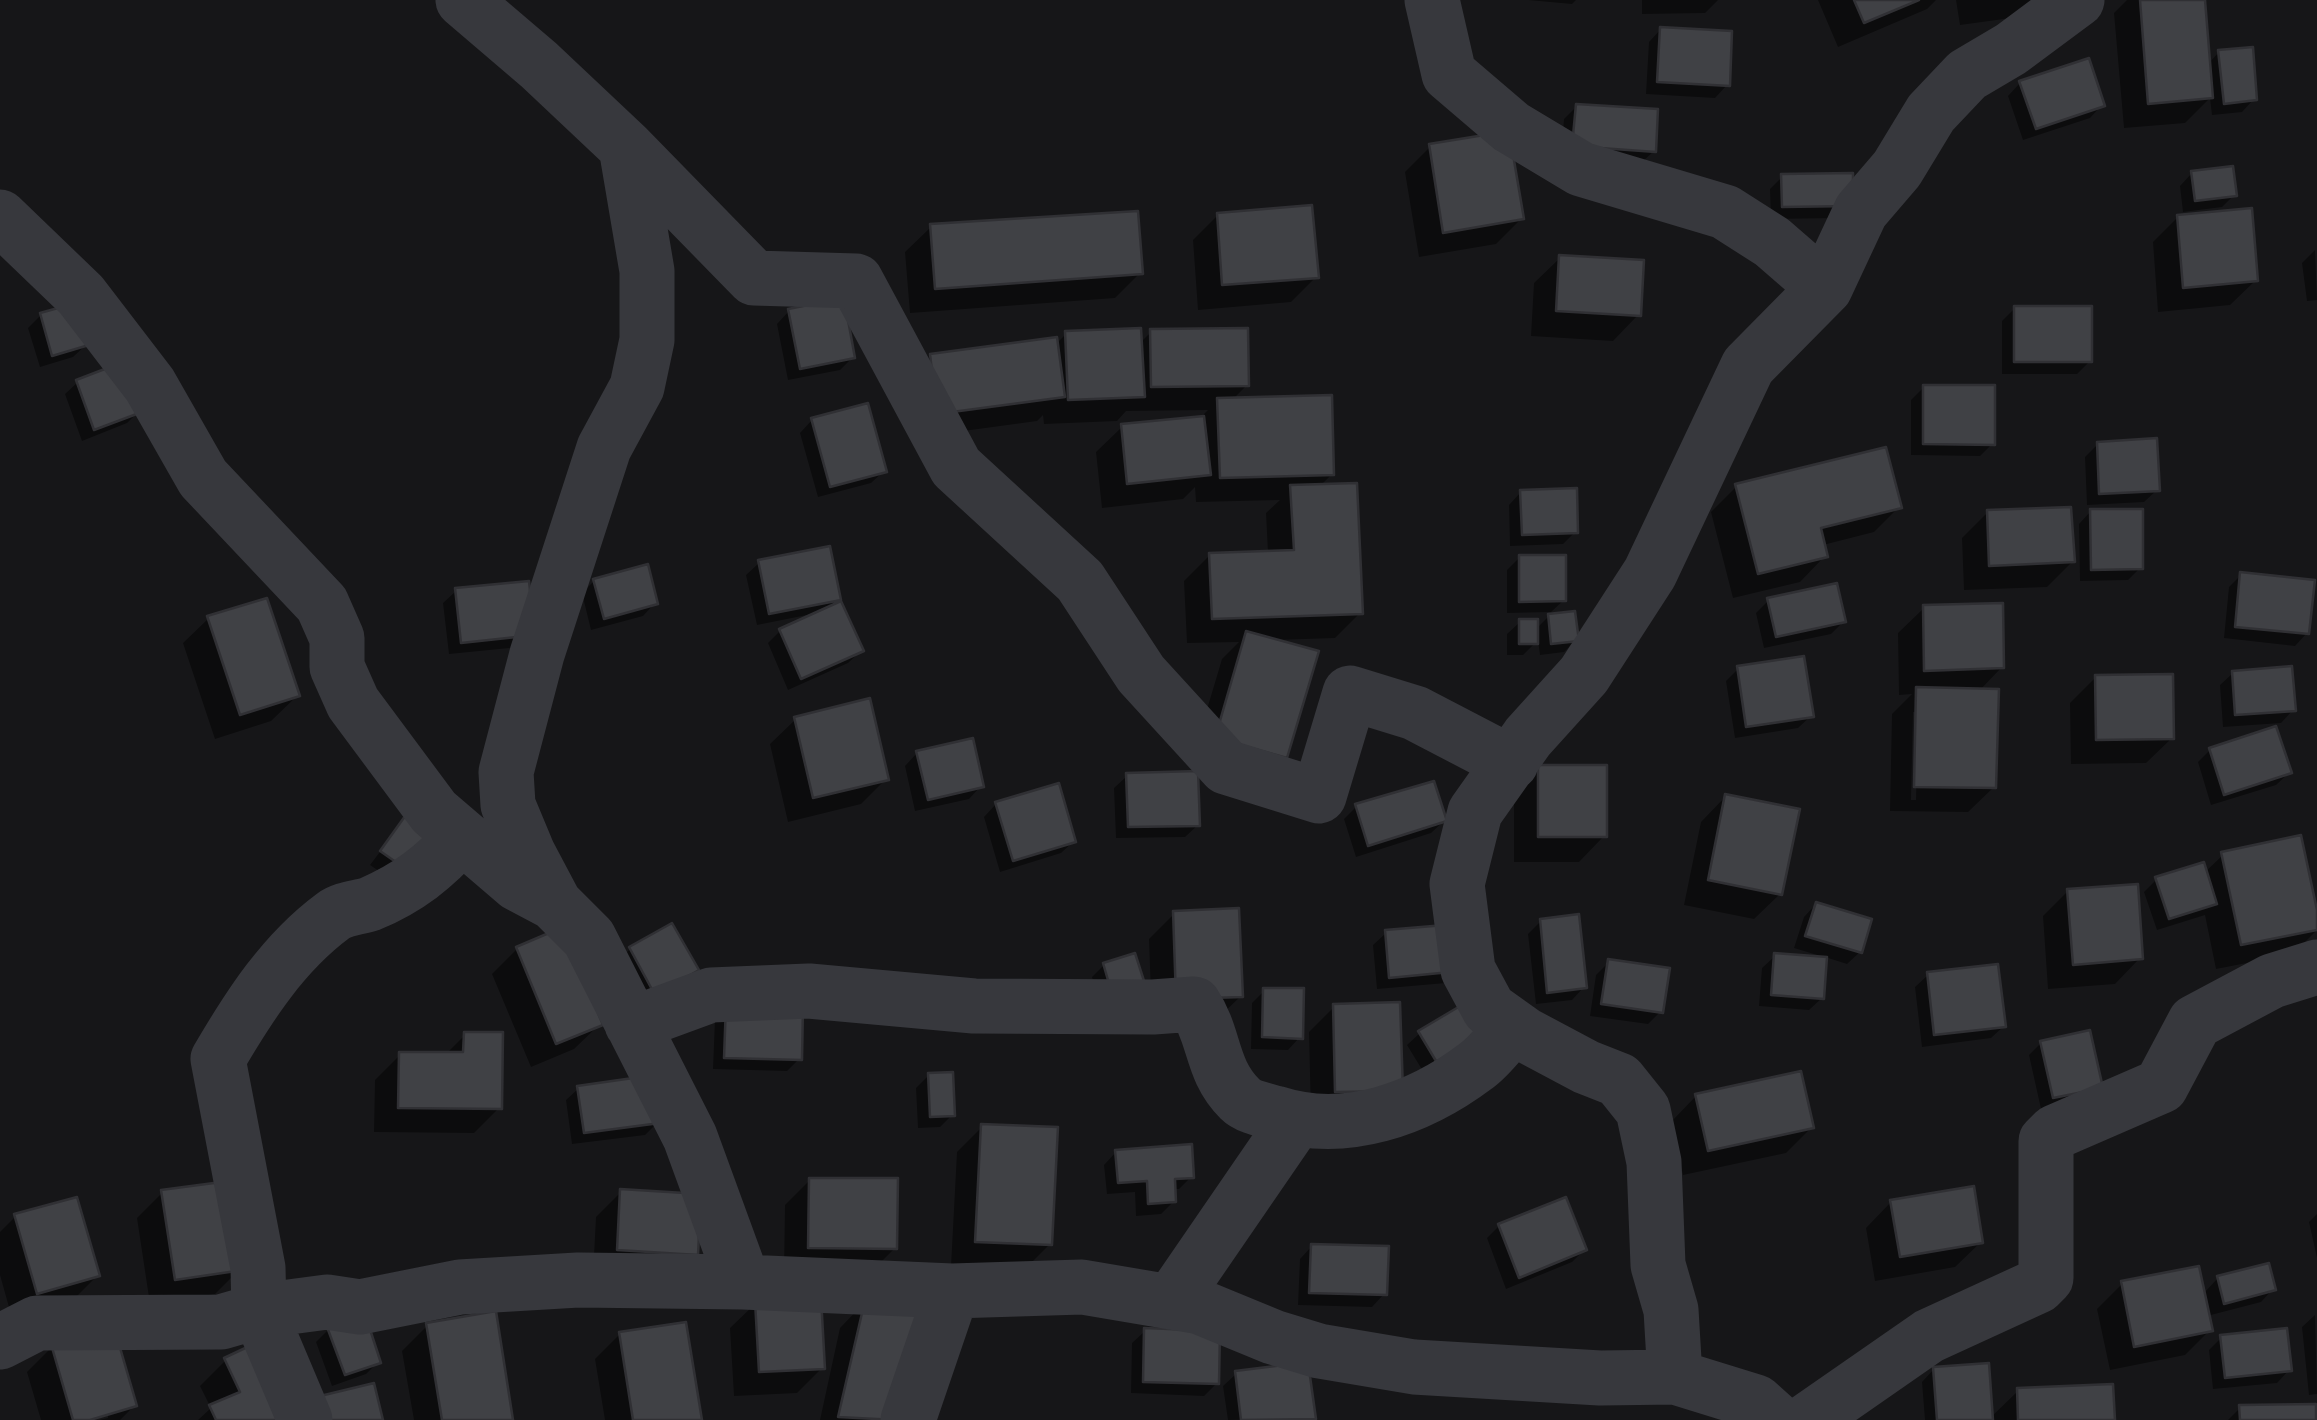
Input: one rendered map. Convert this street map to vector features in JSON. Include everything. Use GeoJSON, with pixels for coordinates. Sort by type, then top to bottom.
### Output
{"type":"FeatureCollection","features":[{"type":"Feature","properties":{"kind":"street"},"geometry":{"type":"LineString","coordinates":[[463,0],[626,148],[754,278],[856,281],[956,467],[1080,581],[1142,674],[1226,767],[1319,796],[1350,693],[1415,713],[1510,762]]}},
{"type":"Feature","properties":{"kind":"street"},"geometry":{"type":"LineString","coordinates":[[1432,0],[1449,74],[1510,127],[1581,169],[1726,212],[1772,242],[1825,288]]}},
{"type":"Feature","properties":{"kind":"street"},"geometry":{"type":"LineString","coordinates":[[1675,1376],[1671,1310],[1658,1265],[1654,1162],[1643,1110],[1618,1080],[1586,1068],[1513,1027],[1488,1008],[1468,970],[1457,884],[1475,812],[1528,737],[1584,675],[1650,573],[1748,366],[1825,288],[1861,210],[1898,169],[1931,113],[1967,75],[2011,49],[2077,0]]}},
{"type":"Feature","properties":{"kind":"street"},"geometry":{"type":"LineString","coordinates":[[555,904],[508,805],[506,772],[536,654],[604,448],[637,387],[644,356],[646,272],[626,148]]}},
{"type":"Feature","properties":{"kind":"street"},"geometry":{"type":"LineString","coordinates":[[0,217],[82,295],[150,385],[203,478],[322,604],[337,638],[337,667],[353,702],[434,812],[518,884],[555,904],[589,938],[690,1137],[743,1282]]}},
{"type":"Feature","properties":{"kind":"street"},"geometry":{"type":"LineString","coordinates":[[305,1420],[259,1311],[258,1268],[218,1059],[259,990],[310,936],[337,912],[364,906],[403,889],[436,866],[462,836]]}},
{"type":"Feature","properties":{"kind":"street"},"geometry":{"type":"LineString","coordinates":[[1808,1420],[1929,1336],[2018,1296],[2046,1278],[2046,1141],[2055,1132],[2160,1086],[2195,1022],[2272,981],[2317,967]]}},
{"type":"Feature","properties":{"kind":"street"},"geometry":{"type":"LineString","coordinates":[[632,1024],[710,995],[750,993],[809,992],[974,1006],[1153,1008],[1194,1004],[1206,1022],[1217,1070],[1242,1103],[1296,1120],[1360,1121],[1424,1100],[1479,1064],[1513,1027]]}},
{"type":"Feature","properties":{"kind":"street"},"geometry":{"type":"LineString","coordinates":[[1171,1302],[1296,1120]]}},
{"type":"Feature","properties":{"kind":"street"},"geometry":{"type":"LineString","coordinates":[[0,1342],[38,1323],[221,1322],[259,1311],[327,1302],[360,1307],[480,1286],[578,1280],[952,1291],[1082,1287],[1200,1307],[1272,1337],[1319,1351],[1414,1367],[1600,1378],[1675,1376],[1756,1402],[1776,1420]]}},
{"type":"Feature","properties":{"kind":"street"},"geometry":{"type":"LineString","coordinates":[[908,1420],[952,1291]]}},
{"type":"Feature","properties":{"kind":"building"},"geometry":{"type":"Polygon","coordinates":[[[1854,0],[1919,0],[1864,23],[1854,0]]]}},
{"type":"Feature","properties":{"kind":"building"},"geometry":{"type":"Polygon","coordinates":[[[2140,0],[2205,0],[2213,98],[2148,104],[2140,0]]]}},
{"type":"Feature","properties":{"kind":"building"},"geometry":{"type":"Polygon","coordinates":[[[1660,27],[1732,31],[1730,86],[1657,82],[1660,27]]]}},
{"type":"Feature","properties":{"kind":"building"},"geometry":{"type":"Polygon","coordinates":[[[2253,47],[2257,100],[2224,104],[2218,50],[2253,47]]]}},
{"type":"Feature","properties":{"kind":"building"},"geometry":{"type":"Polygon","coordinates":[[[2089,58],[2105,106],[2036,129],[2019,81],[2089,58]]]}},
{"type":"Feature","properties":{"kind":"building"},"geometry":{"type":"Polygon","coordinates":[[[1576,104],[1658,109],[1656,152],[1572,146],[1576,104]]]}},
{"type":"Feature","properties":{"kind":"building"},"geometry":{"type":"Polygon","coordinates":[[[1509,131],[1524,219],[1443,233],[1429,144],[1509,131]]]}},
{"type":"Feature","properties":{"kind":"building"},"geometry":{"type":"Polygon","coordinates":[[[2233,166],[2237,196],[2195,201],[2191,171],[2233,166]]]}},
{"type":"Feature","properties":{"kind":"building"},"geometry":{"type":"Polygon","coordinates":[[[1853,173],[1853,206],[1782,207],[1781,174],[1853,173]]]}},
{"type":"Feature","properties":{"kind":"building"},"geometry":{"type":"Polygon","coordinates":[[[1312,205],[1319,278],[1222,285],[1217,213],[1312,205]]]}},
{"type":"Feature","properties":{"kind":"building"},"geometry":{"type":"Polygon","coordinates":[[[2252,208],[2258,281],[2183,288],[2177,215],[2252,208]]]}},
{"type":"Feature","properties":{"kind":"building"},"geometry":{"type":"Polygon","coordinates":[[[1138,211],[1143,274],[935,289],[930,224],[1138,211]]]}},
{"type":"Feature","properties":{"kind":"building"},"geometry":{"type":"Polygon","coordinates":[[[1559,255],[1644,260],[1641,316],[1556,311],[1559,255]]]}},
{"type":"Feature","properties":{"kind":"building"},"geometry":{"type":"Polygon","coordinates":[[[844,298],[855,358],[800,369],[788,309],[844,298]]]}},
{"type":"Feature","properties":{"kind":"building"},"geometry":{"type":"Polygon","coordinates":[[[76,303],[89,345],[52,356],[40,313],[76,303]]]}},
{"type":"Feature","properties":{"kind":"building"},"geometry":{"type":"Polygon","coordinates":[[[2014,306],[2092,306],[2092,362],[2014,362],[2014,306]]]}},
{"type":"Feature","properties":{"kind":"building"},"geometry":{"type":"Polygon","coordinates":[[[1141,328],[1145,397],[1068,400],[1065,331],[1141,328]]]}},
{"type":"Feature","properties":{"kind":"building"},"geometry":{"type":"Polygon","coordinates":[[[1248,328],[1249,386],[1151,387],[1150,329],[1248,328]]]}},
{"type":"Feature","properties":{"kind":"building"},"geometry":{"type":"Polygon","coordinates":[[[1057,337],[1065,397],[937,414],[930,354],[1057,337]]]}},
{"type":"Feature","properties":{"kind":"building"},"geometry":{"type":"Polygon","coordinates":[[[123,362],[142,412],[94,430],[76,380],[123,362]]]}},
{"type":"Feature","properties":{"kind":"building"},"geometry":{"type":"Polygon","coordinates":[[[1923,385],[1995,385],[1995,445],[1923,444],[1923,385]]]}},
{"type":"Feature","properties":{"kind":"building"},"geometry":{"type":"Polygon","coordinates":[[[1332,395],[1334,475],[1220,478],[1217,398],[1332,395]]]}},
{"type":"Feature","properties":{"kind":"building"},"geometry":{"type":"Polygon","coordinates":[[[868,403],[887,472],[830,487],[811,418],[868,403]]]}},
{"type":"Feature","properties":{"kind":"building"},"geometry":{"type":"Polygon","coordinates":[[[1204,416],[1211,475],[1127,484],[1121,424],[1204,416]]]}},
{"type":"Feature","properties":{"kind":"building"},"geometry":{"type":"Polygon","coordinates":[[[2157,438],[2160,491],[2099,494],[2097,442],[2157,438]]]}},
{"type":"Feature","properties":{"kind":"building"},"geometry":{"type":"Polygon","coordinates":[[[1886,447],[1902,508],[1821,528],[1828,557],[1758,574],[1735,484],[1886,447]]]}},
{"type":"Feature","properties":{"kind":"building"},"geometry":{"type":"Polygon","coordinates":[[[1357,483],[1363,614],[1212,619],[1209,553],[1294,550],[1290,485],[1357,483]]]}},
{"type":"Feature","properties":{"kind":"building"},"geometry":{"type":"Polygon","coordinates":[[[1577,488],[1578,533],[1522,535],[1520,490],[1577,488]]]}},
{"type":"Feature","properties":{"kind":"building"},"geometry":{"type":"Polygon","coordinates":[[[2071,507],[2075,562],[1989,566],[1987,510],[2071,507]]]}},
{"type":"Feature","properties":{"kind":"building"},"geometry":{"type":"Polygon","coordinates":[[[2090,509],[2143,509],[2143,569],[2091,570],[2090,509]]]}},
{"type":"Feature","properties":{"kind":"building"},"geometry":{"type":"Polygon","coordinates":[[[830,546],[841,600],[769,614],[758,560],[830,546]]]}},
{"type":"Feature","properties":{"kind":"building"},"geometry":{"type":"Polygon","coordinates":[[[1519,555],[1566,555],[1566,601],[1519,602],[1519,555]]]}},
{"type":"Feature","properties":{"kind":"building"},"geometry":{"type":"Polygon","coordinates":[[[648,564],[658,604],[604,619],[593,579],[648,564]]]}},
{"type":"Feature","properties":{"kind":"building"},"geometry":{"type":"Polygon","coordinates":[[[2240,572],[2315,580],[2309,634],[2235,627],[2240,572]]]}},
{"type":"Feature","properties":{"kind":"building"},"geometry":{"type":"Polygon","coordinates":[[[529,581],[535,635],[461,643],[455,588],[529,581]]]}},
{"type":"Feature","properties":{"kind":"building"},"geometry":{"type":"Polygon","coordinates":[[[1837,583],[1846,622],[1776,637],[1767,598],[1837,583]]]}},
{"type":"Feature","properties":{"kind":"building"},"geometry":{"type":"Polygon","coordinates":[[[267,598],[300,696],[240,715],[207,616],[267,598]]]}},
{"type":"Feature","properties":{"kind":"building"},"geometry":{"type":"Polygon","coordinates":[[[841,601],[864,651],[801,679],[779,629],[841,601]]]}},
{"type":"Feature","properties":{"kind":"building"},"geometry":{"type":"Polygon","coordinates":[[[2003,603],[2004,668],[1924,671],[1923,605],[2003,603]]]}},
{"type":"Feature","properties":{"kind":"building"},"geometry":{"type":"Polygon","coordinates":[[[1575,611],[1579,641],[1551,644],[1548,614],[1575,611]]]}},
{"type":"Feature","properties":{"kind":"building"},"geometry":{"type":"Polygon","coordinates":[[[1519,619],[1538,619],[1538,644],[1519,644],[1519,619]]]}},
{"type":"Feature","properties":{"kind":"building"},"geometry":{"type":"Polygon","coordinates":[[[1246,631],[1319,651],[1287,758],[1215,738],[1246,631]]]}},
{"type":"Feature","properties":{"kind":"building"},"geometry":{"type":"Polygon","coordinates":[[[1804,656],[1814,717],[1746,727],[1737,666],[1804,656]]]}},
{"type":"Feature","properties":{"kind":"building"},"geometry":{"type":"Polygon","coordinates":[[[2292,666],[2296,711],[2235,715],[2232,671],[2292,666]]]}},
{"type":"Feature","properties":{"kind":"building"},"geometry":{"type":"Polygon","coordinates":[[[2173,674],[2174,739],[2096,740],[2095,675],[2173,674]]]}},
{"type":"Feature","properties":{"kind":"building"},"geometry":{"type":"Polygon","coordinates":[[[1916,687],[1999,689],[1996,788],[1914,787],[1916,687]]]}},
{"type":"Feature","properties":{"kind":"building"},"geometry":{"type":"Polygon","coordinates":[[[870,698],[889,780],[813,798],[794,717],[870,698]]]}},
{"type":"Feature","properties":{"kind":"building"},"geometry":{"type":"Polygon","coordinates":[[[2276,726],[2292,773],[2224,795],[2209,748],[2276,726]]]}},
{"type":"Feature","properties":{"kind":"building"},"geometry":{"type":"Polygon","coordinates":[[[973,738],[984,787],[928,800],[916,751],[973,738]]]}},
{"type":"Feature","properties":{"kind":"building"},"geometry":{"type":"Polygon","coordinates":[[[1538,765],[1607,765],[1607,837],[1538,837],[1538,765]]]}},
{"type":"Feature","properties":{"kind":"building"},"geometry":{"type":"Polygon","coordinates":[[[1198,771],[1200,826],[1128,827],[1126,773],[1198,771]]]}},
{"type":"Feature","properties":{"kind":"building"},"geometry":{"type":"Polygon","coordinates":[[[1434,781],[1447,821],[1368,846],[1355,804],[1434,781]]]}},
{"type":"Feature","properties":{"kind":"building"},"geometry":{"type":"Polygon","coordinates":[[[1059,783],[1076,842],[1013,861],[995,802],[1059,783]]]}},
{"type":"Feature","properties":{"kind":"building"},"geometry":{"type":"Polygon","coordinates":[[[1725,794],[1800,809],[1782,895],[1708,880],[1725,794]]]}},
{"type":"Feature","properties":{"kind":"building"},"geometry":{"type":"Polygon","coordinates":[[[408,812],[440,834],[413,874],[380,851],[408,812]]]}},
{"type":"Feature","properties":{"kind":"building"},"geometry":{"type":"Polygon","coordinates":[[[2301,835],[2317,910],[2317,930],[2241,945],[2221,852],[2301,835]]]}},
{"type":"Feature","properties":{"kind":"building"},"geometry":{"type":"Polygon","coordinates":[[[2204,862],[2217,904],[2169,919],[2155,877],[2204,862]]]}},
{"type":"Feature","properties":{"kind":"building"},"geometry":{"type":"Polygon","coordinates":[[[2138,884],[2143,959],[2073,965],[2067,889],[2138,884]]]}},
{"type":"Feature","properties":{"kind":"building"},"geometry":{"type":"Polygon","coordinates":[[[1816,902],[1872,919],[1862,953],[1805,936],[1816,902]]]}},
{"type":"Feature","properties":{"kind":"building"},"geometry":{"type":"Polygon","coordinates":[[[1239,908],[1243,997],[1176,999],[1173,911],[1239,908]]]}},
{"type":"Feature","properties":{"kind":"building"},"geometry":{"type":"Polygon","coordinates":[[[1579,914],[1587,988],[1547,993],[1540,919],[1579,914]]]}},
{"type":"Feature","properties":{"kind":"building"},"geometry":{"type":"Polygon","coordinates":[[[672,923],[699,970],[655,995],[629,947],[672,923]]]}},
{"type":"Feature","properties":{"kind":"building"},"geometry":{"type":"Polygon","coordinates":[[[1457,924],[1461,971],[1389,978],[1385,930],[1457,924]]]}},
{"type":"Feature","properties":{"kind":"building"},"geometry":{"type":"Polygon","coordinates":[[[563,927],[603,1025],[556,1044],[516,947],[563,927]]]}},
{"type":"Feature","properties":{"kind":"building"},"geometry":{"type":"Polygon","coordinates":[[[1135,953],[1145,984],[1112,994],[1103,963],[1135,953]]]}},
{"type":"Feature","properties":{"kind":"building"},"geometry":{"type":"Polygon","coordinates":[[[1774,953],[1827,957],[1824,999],[1771,995],[1774,953]]]}},
{"type":"Feature","properties":{"kind":"building"},"geometry":{"type":"Polygon","coordinates":[[[1608,959],[1670,968],[1663,1013],[1601,1004],[1608,959]]]}},
{"type":"Feature","properties":{"kind":"building"},"geometry":{"type":"Polygon","coordinates":[[[1998,964],[2006,1027],[1934,1035],[1927,972],[1998,964]]]}},
{"type":"Feature","properties":{"kind":"building"},"geometry":{"type":"Polygon","coordinates":[[[1263,988],[1304,988],[1303,1039],[1262,1037],[1263,988]]]}},
{"type":"Feature","properties":{"kind":"building"},"geometry":{"type":"Polygon","coordinates":[[[1477,996],[1501,1035],[1442,1071],[1418,1031],[1477,996]]]}},
{"type":"Feature","properties":{"kind":"building"},"geometry":{"type":"Polygon","coordinates":[[[1400,1002],[1403,1091],[1335,1092],[1333,1004],[1400,1002]]]}},
{"type":"Feature","properties":{"kind":"building"},"geometry":{"type":"Polygon","coordinates":[[[726,1004],[803,1006],[802,1060],[724,1058],[726,1004]]]}},
{"type":"Feature","properties":{"kind":"building"},"geometry":{"type":"Polygon","coordinates":[[[2090,1030],[2103,1088],[2053,1098],[2040,1041],[2090,1030]]]}},
{"type":"Feature","properties":{"kind":"building"},"geometry":{"type":"Polygon","coordinates":[[[464,1032],[503,1032],[502,1109],[398,1108],[399,1052],[463,1052],[464,1032]]]}},
{"type":"Feature","properties":{"kind":"building"},"geometry":{"type":"Polygon","coordinates":[[[1801,1071],[1814,1128],[1708,1151],[1695,1094],[1801,1071]]]}},
{"type":"Feature","properties":{"kind":"building"},"geometry":{"type":"Polygon","coordinates":[[[953,1072],[955,1116],[930,1117],[928,1073],[953,1072]]]}},
{"type":"Feature","properties":{"kind":"building"},"geometry":{"type":"Polygon","coordinates":[[[654,1075],[660,1123],[584,1133],[577,1086],[654,1075]]]}},
{"type":"Feature","properties":{"kind":"building"},"geometry":{"type":"Polygon","coordinates":[[[981,1124],[1058,1127],[1052,1245],[975,1242],[981,1124]]]}},
{"type":"Feature","properties":{"kind":"building"},"geometry":{"type":"Polygon","coordinates":[[[1192,1144],[1194,1178],[1175,1179],[1176,1202],[1148,1204],[1147,1181],[1118,1183],[1115,1150],[1192,1144]]]}},
{"type":"Feature","properties":{"kind":"building"},"geometry":{"type":"Polygon","coordinates":[[[809,1178],[898,1178],[897,1249],[808,1248],[809,1178]]]}},
{"type":"Feature","properties":{"kind":"building"},"geometry":{"type":"Polygon","coordinates":[[[229,1181],[243,1270],[175,1280],[161,1190],[229,1181]]]}},
{"type":"Feature","properties":{"kind":"building"},"geometry":{"type":"Polygon","coordinates":[[[1974,1186],[1983,1243],[1900,1257],[1890,1200],[1974,1186]]]}},
{"type":"Feature","properties":{"kind":"building"},"geometry":{"type":"Polygon","coordinates":[[[620,1189],[701,1194],[698,1255],[617,1250],[620,1189]]]}},
{"type":"Feature","properties":{"kind":"building"},"geometry":{"type":"Polygon","coordinates":[[[77,1197],[100,1276],[37,1294],[14,1214],[77,1197]]]}},
{"type":"Feature","properties":{"kind":"building"},"geometry":{"type":"Polygon","coordinates":[[[1566,1197],[1587,1250],[1519,1278],[1498,1224],[1566,1197]]]}},
{"type":"Feature","properties":{"kind":"building"},"geometry":{"type":"Polygon","coordinates":[[[1311,1244],[1389,1246],[1387,1295],[1309,1293],[1311,1244]]]}},
{"type":"Feature","properties":{"kind":"building"},"geometry":{"type":"Polygon","coordinates":[[[2269,1263],[2276,1290],[2224,1304],[2217,1276],[2269,1263]]]}},
{"type":"Feature","properties":{"kind":"building"},"geometry":{"type":"Polygon","coordinates":[[[2199,1266],[2213,1331],[2134,1347],[2121,1281],[2199,1266]]]}},
{"type":"Feature","properties":{"kind":"building"},"geometry":{"type":"Polygon","coordinates":[[[821,1297],[825,1369],[759,1372],[755,1301],[821,1297]]]}},
{"type":"Feature","properties":{"kind":"building"},"geometry":{"type":"Polygon","coordinates":[[[865,1300],[920,1312],[896,1420],[838,1417],[865,1300]]]}},
{"type":"Feature","properties":{"kind":"building"},"geometry":{"type":"Polygon","coordinates":[[[496,1311],[513,1420],[442,1420],[426,1323],[496,1311]]]}},
{"type":"Feature","properties":{"kind":"building"},"geometry":{"type":"Polygon","coordinates":[[[365,1314],[381,1363],[345,1375],[327,1327],[365,1314]]]}},
{"type":"Feature","properties":{"kind":"building"},"geometry":{"type":"Polygon","coordinates":[[[686,1322],[702,1420],[633,1420],[619,1332],[686,1322]]]}},
{"type":"Feature","properties":{"kind":"building"},"geometry":{"type":"Polygon","coordinates":[[[114,1327],[137,1406],[90,1420],[73,1420],[51,1344],[114,1327]]]}},
{"type":"Feature","properties":{"kind":"building"},"geometry":{"type":"Polygon","coordinates":[[[1144,1328],[1220,1331],[1219,1384],[1143,1382],[1144,1328]]]}},
{"type":"Feature","properties":{"kind":"building"},"geometry":{"type":"Polygon","coordinates":[[[2287,1328],[2292,1371],[2225,1378],[2220,1335],[2287,1328]]]}},
{"type":"Feature","properties":{"kind":"building"},"geometry":{"type":"Polygon","coordinates":[[[258,1342],[295,1420],[216,1420],[209,1405],[240,1392],[224,1358],[258,1342]]]}},
{"type":"Feature","properties":{"kind":"building"},"geometry":{"type":"Polygon","coordinates":[[[1308,1362],[1316,1419],[1241,1420],[1235,1371],[1308,1362]]]}},
{"type":"Feature","properties":{"kind":"building"},"geometry":{"type":"Polygon","coordinates":[[[1989,1363],[1993,1420],[1937,1420],[1933,1367],[1989,1363]]]}},
{"type":"Feature","properties":{"kind":"building"},"geometry":{"type":"Polygon","coordinates":[[[374,1383],[383,1420],[322,1420],[316,1397],[374,1383]]]}},
{"type":"Feature","properties":{"kind":"building"},"geometry":{"type":"Polygon","coordinates":[[[2113,1384],[2115,1420],[2018,1420],[2017,1388],[2113,1384]]]}},
{"type":"Feature","properties":{"kind":"building"},"geometry":{"type":"Polygon","coordinates":[[[2316,1404],[2316,1420],[2240,1420],[2239,1405],[2316,1404]]]}}]}
